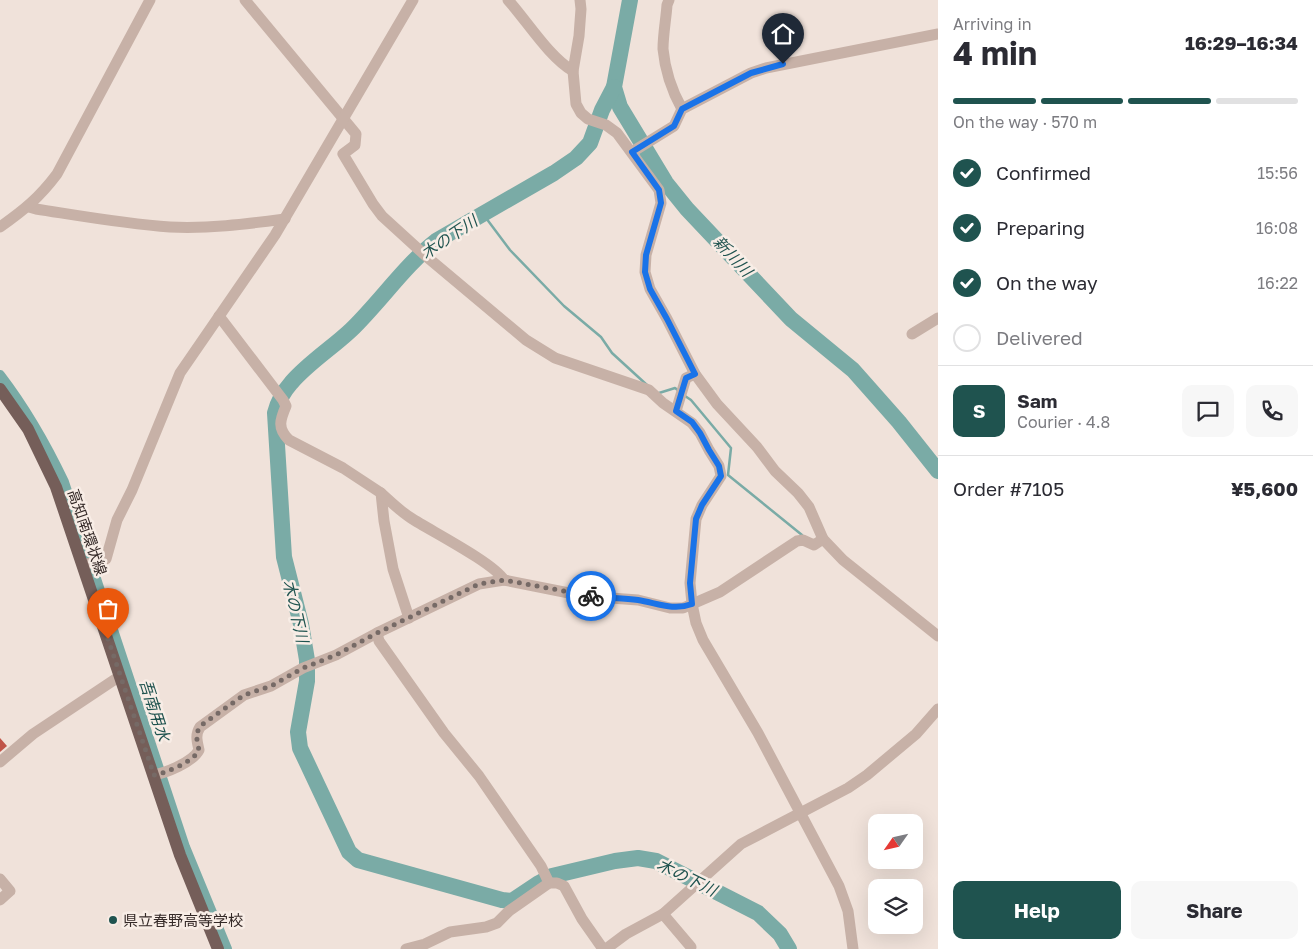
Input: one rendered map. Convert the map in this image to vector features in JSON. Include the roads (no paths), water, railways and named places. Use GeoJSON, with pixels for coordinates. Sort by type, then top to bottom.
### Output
{"type":"FeatureCollection","features":[{"type":"Feature","properties":{"kind":"main road","name":"高知南環状線"},"geometry":{"type":"LineString","coordinates":[[0,389],[28,429],[56,487],[89,564],[120,676],[158,774],[180,855],[218,949]]}},
{"type":"Feature","properties":{"kind":"street"},"geometry":{"type":"LineString","coordinates":[[0,227],[29,207],[47,188],[150,0]]}},
{"type":"Feature","properties":{"kind":"street"},"geometry":{"type":"LineString","coordinates":[[245,0],[356,134],[355,144],[343,154],[382,216],[422,253],[526,340],[555,358],[649,390],[663,403],[692,422],[700,433],[719,466],[721,476],[702,505],[696,519],[690,583],[696,623],[703,640],[758,733],[801,813],[815,844],[839,886],[848,911],[853,949]]}},
{"type":"Feature","properties":{"kind":"street"},"geometry":{"type":"LineString","coordinates":[[89,564],[106,560],[117,520],[132,490],[180,373],[284,219],[413,0]]}},
{"type":"Feature","properties":{"kind":"street"},"geometry":{"type":"LineString","coordinates":[[508,0],[547,46],[573,71]]}},
{"type":"Feature","properties":{"kind":"street"},"geometry":{"type":"LineString","coordinates":[[580,0],[579,36],[573,71],[576,104],[580,113],[588,119],[606,125],[617,133],[634,151],[659,190],[661,203],[646,255],[645,272],[650,289],[695,374],[716,404],[757,447],[775,471],[804,500],[809,507],[819,541],[938,636]]}},
{"type":"Feature","properties":{"kind":"street"},"geometry":{"type":"LineString","coordinates":[[669,0],[663,48],[668,79],[682,109]]}},
{"type":"Feature","properties":{"kind":"street"},"geometry":{"type":"LineString","coordinates":[[634,151],[674,126],[682,109],[751,73],[766,68],[938,34]]}},
{"type":"Feature","properties":{"kind":"street"},"geometry":{"type":"LineString","coordinates":[[29,207],[114,221],[171,227],[219,227],[284,219]]}},
{"type":"Feature","properties":{"kind":"street"},"geometry":{"type":"LineString","coordinates":[[219,316],[286,406],[280,419],[282,433],[289,440],[343,468],[381,493],[408,516],[473,555],[501,575],[504,580]]}},
{"type":"Feature","properties":{"kind":"street"},"geometry":{"type":"LineString","coordinates":[[912,334],[938,318]]}},
{"type":"Feature","properties":{"kind":"street"},"geometry":{"type":"LineString","coordinates":[[676,411],[686,378],[695,374]]}},
{"type":"Feature","properties":{"kind":"street"},"geometry":{"type":"LineString","coordinates":[[381,493],[393,569],[409,618]]}},
{"type":"Feature","properties":{"kind":"street"},"geometry":{"type":"LineString","coordinates":[[158,774],[173,769],[196,755],[199,750],[196,739],[200,726],[244,695],[271,686],[479,584],[504,580],[584,596],[638,600],[670,608],[683,608],[720,592],[797,542],[803,540],[814,545],[819,541]]}},
{"type":"Feature","properties":{"kind":"street"},"geometry":{"type":"LineString","coordinates":[[377,633],[384,649],[444,733],[479,776],[548,880],[564,886],[582,919],[605,949],[626,934],[662,914],[691,890],[720,860],[741,844],[848,788],[867,776],[916,734],[938,709]]}},
{"type":"Feature","properties":{"kind":"street"},"geometry":{"type":"LineString","coordinates":[[0,762],[33,734],[120,676]]}},
{"type":"Feature","properties":{"kind":"street"},"geometry":{"type":"LineString","coordinates":[[0,879],[10,891],[0,900]]}},
{"type":"Feature","properties":{"kind":"street"},"geometry":{"type":"LineString","coordinates":[[406,949],[425,944],[450,932],[486,927],[497,922],[548,880]]}},
{"type":"Feature","properties":{"kind":"street"},"geometry":{"type":"LineString","coordinates":[[662,914],[691,947]]}},
{"type":"Feature","properties":{"kind":"waterway","name":"新川川"},"geometry":{"type":"LineString","coordinates":[[630,0],[614,87],[620,107],[666,183],[687,209],[791,319],[853,370],[899,422],[938,471]]}},
{"type":"Feature","properties":{"kind":"waterway","name":"木の下川"},"geometry":{"type":"LineString","coordinates":[[614,87],[602,110],[590,143],[576,158],[554,173],[436,241],[403,272],[351,330],[298,376],[279,401],[275,413],[284,557],[301,624],[307,660],[307,681],[298,732],[300,748],[349,852],[358,860],[502,900],[512,901],[552,876],[615,861],[638,858],[656,861],[758,913],[780,934],[789,949]]}},
{"type":"Feature","properties":{"kind":"waterway"},"geometry":{"type":"LineString","coordinates":[[483,214],[510,250],[564,306],[601,337],[612,353],[647,385]]}},
{"type":"Feature","properties":{"kind":"waterway","name":"吾南用水"},"geometry":{"type":"LineString","coordinates":[[0,375],[35,427],[64,482],[185,847],[227,949]]}},
{"type":"Feature","properties":{"kind":"waterway"},"geometry":{"type":"LineString","coordinates":[[659,393],[675,388],[679,391]]}},
{"type":"Feature","properties":{"kind":"waterway"},"geometry":{"type":"LineString","coordinates":[[685,396],[691,400],[731,448],[728,475],[802,535]]}},
{"type":"Feature","properties":{"kind":"place","name":"県立春野高等学校"},"geometry":{"type":"Point","coordinates":[113,920]}}]}
